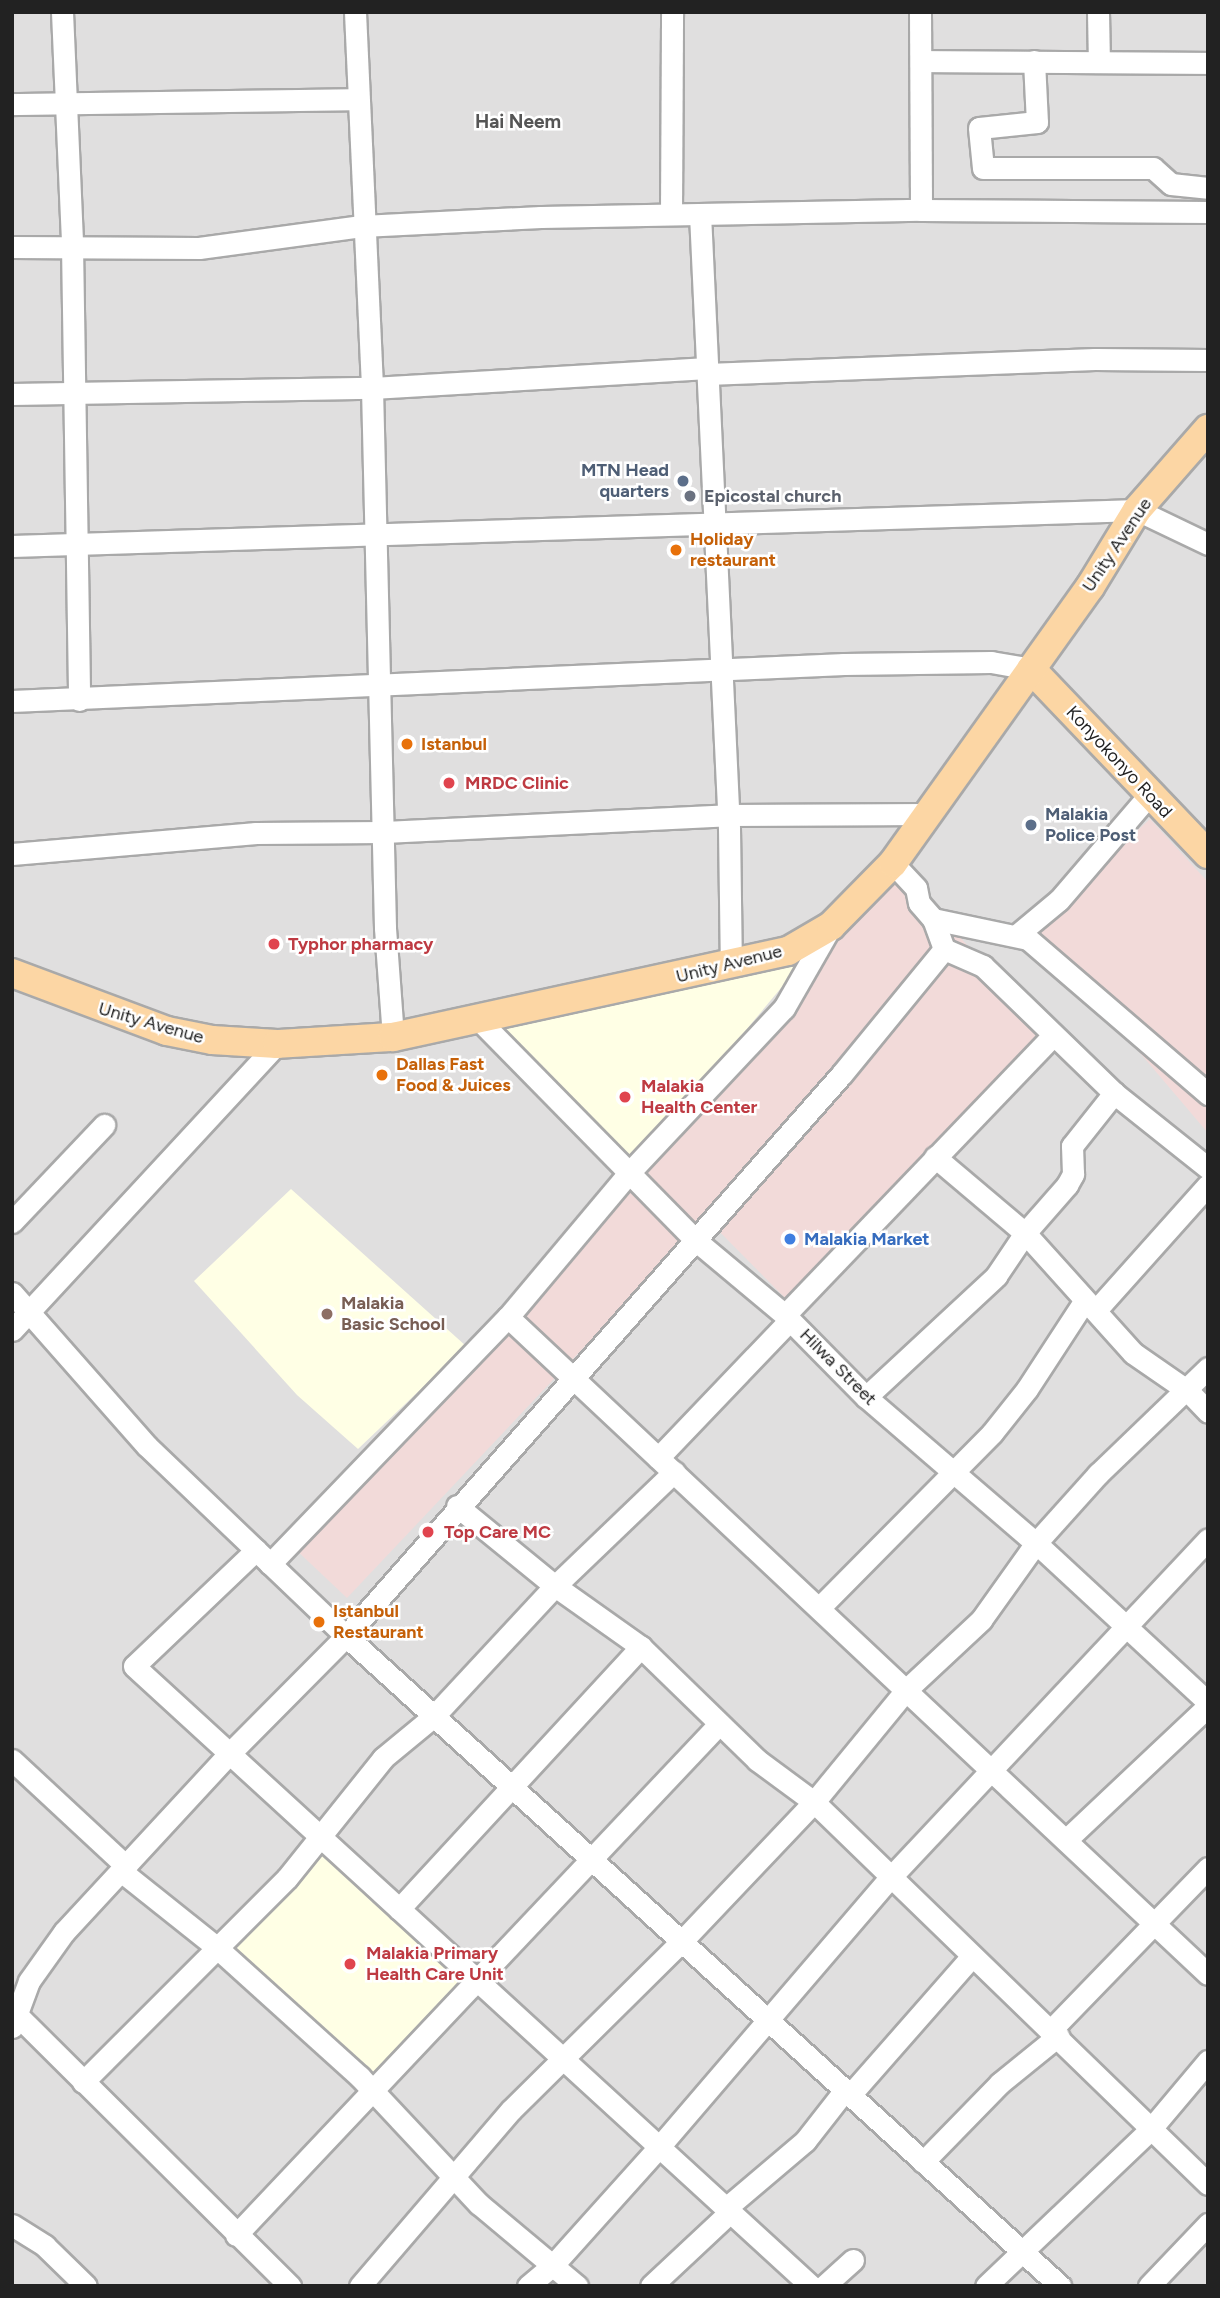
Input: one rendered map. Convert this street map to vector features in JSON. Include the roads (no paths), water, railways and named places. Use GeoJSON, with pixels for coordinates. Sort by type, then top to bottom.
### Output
{"type":"FeatureCollection","features":[{"type":"Feature","properties":{"kind":"main road","name":"Unity Avenue"},"geometry":{"type":"LineString","coordinates":[[12,974],[167,1031],[212,1040],[277,1044],[393,1037],[788,951],[831,926],[893,863],[1090,587],[1137,510],[1208,429]]}},
{"type":"Feature","properties":{"kind":"main road","name":"Konyokonyo Road"},"geometry":{"type":"LineString","coordinates":[[1031,669],[1149,795],[1206,848]]}},
{"type":"Feature","properties":{"kind":"street"},"geometry":{"type":"LineString","coordinates":[[62,12],[72,244],[79,545],[79,700]]}},
{"type":"Feature","properties":{"kind":"street"},"geometry":{"type":"LineString","coordinates":[[355,12],[362,226],[372,388],[373,535],[387,992],[393,1037]]}},
{"type":"Feature","properties":{"kind":"street"},"geometry":{"type":"LineString","coordinates":[[671,214],[672,12]]}},
{"type":"Feature","properties":{"kind":"street"},"geometry":{"type":"LineString","coordinates":[[920,12],[920,210]]}},
{"type":"Feature","properties":{"kind":"street"},"geometry":{"type":"LineString","coordinates":[[1098,12],[1099,62]]}},
{"type":"Feature","properties":{"kind":"street"},"geometry":{"type":"LineString","coordinates":[[921,61],[1208,63]]}},
{"type":"Feature","properties":{"kind":"street"},"geometry":{"type":"LineString","coordinates":[[1034,61],[1037,122],[979,128],[983,167],[1153,167],[1171,184],[1208,188]]}},
{"type":"Feature","properties":{"kind":"street"},"geometry":{"type":"LineString","coordinates":[[12,104],[358,99]]}},
{"type":"Feature","properties":{"kind":"street"},"geometry":{"type":"LineString","coordinates":[[12,247],[72,244],[199,248],[362,226],[671,214],[920,210],[1208,212]]}},
{"type":"Feature","properties":{"kind":"street"},"geometry":{"type":"LineString","coordinates":[[700,214],[716,523],[718,668],[728,815],[731,964]]}},
{"type":"Feature","properties":{"kind":"street"},"geometry":{"type":"LineString","coordinates":[[12,394],[372,388],[707,371],[1095,359],[1208,360]]}},
{"type":"Feature","properties":{"kind":"street"},"geometry":{"type":"LineString","coordinates":[[12,546],[1137,510],[1208,544]]}},
{"type":"Feature","properties":{"kind":"street"},"geometry":{"type":"LineString","coordinates":[[12,701],[633,677],[718,668],[991,662],[1031,669]]}},
{"type":"Feature","properties":{"kind":"street"},"geometry":{"type":"LineString","coordinates":[[1018,934],[1059,900],[1149,795]]}},
{"type":"Feature","properties":{"kind":"street"},"geometry":{"type":"LineString","coordinates":[[12,854],[256,833],[384,832],[728,815],[926,814]]}},
{"type":"Feature","properties":{"kind":"street"},"geometry":{"type":"LineString","coordinates":[[893,863],[916,888],[919,903],[933,919],[944,949],[983,967],[1114,1093],[1208,1168]]}},
{"type":"Feature","properties":{"kind":"street"},"geometry":{"type":"LineString","coordinates":[[933,919],[1018,934],[1208,1094]]}},
{"type":"Feature","properties":{"kind":"street"},"geometry":{"type":"LineString","coordinates":[[811,2286],[134,1666],[263,1557],[508,1317],[627,1175],[784,1008],[831,926]]}},
{"type":"Feature","properties":{"kind":"street"},"geometry":{"type":"LineString","coordinates":[[290,2286],[14,2017],[22,1997],[40,1964],[123,1868],[229,1754],[346,1636],[457,1506],[575,1379],[694,1238],[841,1075],[944,949]]}},
{"type":"Feature","properties":{"kind":"street","name":"Hilwa Street"},"geometry":{"type":"LineString","coordinates":[[478,1020],[627,1175],[694,1238],[788,1317],[866,1397],[1036,1543],[1127,1625],[1208,1704]]}},
{"type":"Feature","properties":{"kind":"street"},"geometry":{"type":"LineString","coordinates":[[658,1458],[935,1157],[1053,1036]]}},
{"type":"Feature","properties":{"kind":"street"},"geometry":{"type":"LineString","coordinates":[[12,1330],[277,1044]]}},
{"type":"Feature","properties":{"kind":"street"},"geometry":{"type":"LineString","coordinates":[[866,1397],[996,1276],[1025,1233],[1066,1185],[1073,1174],[1072,1146],[1114,1093]]}},
{"type":"Feature","properties":{"kind":"street"},"geometry":{"type":"LineString","coordinates":[[12,1222],[104,1125]]}},
{"type":"Feature","properties":{"kind":"street"},"geometry":{"type":"LineString","coordinates":[[935,1157],[1025,1233],[1133,1353],[1188,1391],[1208,1412]]}},
{"type":"Feature","properties":{"kind":"street"},"geometry":{"type":"LineString","coordinates":[[819,1608],[953,1469],[992,1433],[1091,1304],[1208,1185]]}},
{"type":"Feature","properties":{"kind":"street"},"geometry":{"type":"LineString","coordinates":[[12,1293],[32,1310],[147,1446],[346,1636],[1060,2286]]}},
{"type":"Feature","properties":{"kind":"street"},"geometry":{"type":"LineString","coordinates":[[508,1317],[1208,1973]]}},
{"type":"Feature","properties":{"kind":"street"},"geometry":{"type":"LineString","coordinates":[[360,2286],[512,2110],[682,1941],[814,1802],[906,1690],[981,1620],[1036,1543],[1098,1474],[1188,1391],[1208,1368]]}},
{"type":"Feature","properties":{"kind":"street"},"geometry":{"type":"LineString","coordinates":[[83,2082],[321,1838],[383,1758],[433,1716],[555,1586],[674,1472]]}},
{"type":"Feature","properties":{"kind":"street"},"geometry":{"type":"LineString","coordinates":[[457,1506],[555,1586],[641,1647],[757,1760],[814,1802],[889,1879],[1054,2034],[1149,2131],[1208,2184]]}},
{"type":"Feature","properties":{"kind":"street"},"geometry":{"type":"LineString","coordinates":[[528,2286],[553,2265],[659,2147],[889,1879],[1208,1539]]}},
{"type":"Feature","properties":{"kind":"street"},"geometry":{"type":"LineString","coordinates":[[399,1909],[641,1647]]}},
{"type":"Feature","properties":{"kind":"street"},"geometry":{"type":"LineString","coordinates":[[1066,1840],[1208,1704]]}},
{"type":"Feature","properties":{"kind":"street"},"geometry":{"type":"LineString","coordinates":[[236,2235],[719,1724]]}},
{"type":"Feature","properties":{"kind":"street"},"geometry":{"type":"LineString","coordinates":[[12,1760],[123,1868],[215,1946],[373,2090],[455,2179],[577,2286]]}},
{"type":"Feature","properties":{"kind":"street"},"geometry":{"type":"LineString","coordinates":[[923,2162],[1000,2083],[1054,2034],[1154,1923],[1208,1868]]}},
{"type":"Feature","properties":{"kind":"street"},"geometry":{"type":"LineString","coordinates":[[651,2286],[728,2210],[805,2141],[972,1956]]}},
{"type":"Feature","properties":{"kind":"street"},"geometry":{"type":"LineString","coordinates":[[986,2286],[1149,2131],[1208,2061]]}},
{"type":"Feature","properties":{"kind":"street"},"geometry":{"type":"LineString","coordinates":[[1149,2286],[1208,2224]]}},
{"type":"Feature","properties":{"kind":"street"},"geometry":{"type":"LineString","coordinates":[[12,2225],[45,2246],[86,2286]]}},
{"type":"Feature","properties":{"kind":"street"},"geometry":{"type":"LineString","coordinates":[[824,2286],[853,2260]]}},
{"type":"Feature","properties":{"kind":"place","name":"MTN Head quarters"},"geometry":{"type":"Point","coordinates":[683,481]}},
{"type":"Feature","properties":{"kind":"place","name":"Epicostal church"},"geometry":{"type":"Point","coordinates":[690,496]}},
{"type":"Feature","properties":{"kind":"place","name":"Holiday restaurant"},"geometry":{"type":"Point","coordinates":[676,550]}},
{"type":"Feature","properties":{"kind":"place","name":"Istanbul"},"geometry":{"type":"Point","coordinates":[407,744]}},
{"type":"Feature","properties":{"kind":"place","name":"MRDC Clinic"},"geometry":{"type":"Point","coordinates":[449,783]}},
{"type":"Feature","properties":{"kind":"place","name":"Malakia Police Post"},"geometry":{"type":"Point","coordinates":[1031,825]}},
{"type":"Feature","properties":{"kind":"place","name":"Typhor pharmacy"},"geometry":{"type":"Point","coordinates":[274,944]}},
{"type":"Feature","properties":{"kind":"place","name":"Dallas Fast Food & Juices"},"geometry":{"type":"Point","coordinates":[382,1075]}},
{"type":"Feature","properties":{"kind":"place","name":"Malakia Health Center"},"geometry":{"type":"Point","coordinates":[625,1097]}},
{"type":"Feature","properties":{"kind":"place","name":"Malakia Market"},"geometry":{"type":"Point","coordinates":[790,1239]}},
{"type":"Feature","properties":{"kind":"place","name":"Malakia Basic School"},"geometry":{"type":"Point","coordinates":[327,1314]}},
{"type":"Feature","properties":{"kind":"place","name":"Top Care MC"},"geometry":{"type":"Point","coordinates":[428,1532]}},
{"type":"Feature","properties":{"kind":"place","name":"Istanbul Restaurant"},"geometry":{"type":"Point","coordinates":[319,1622]}},
{"type":"Feature","properties":{"kind":"place","name":"Malakia Primary Health Care Unit"},"geometry":{"type":"Point","coordinates":[350,1964]}},
{"type":"Feature","properties":{"kind":"district","name":"Hai Neem"},"geometry":{"type":"Point","coordinates":[518,122]}}]}
